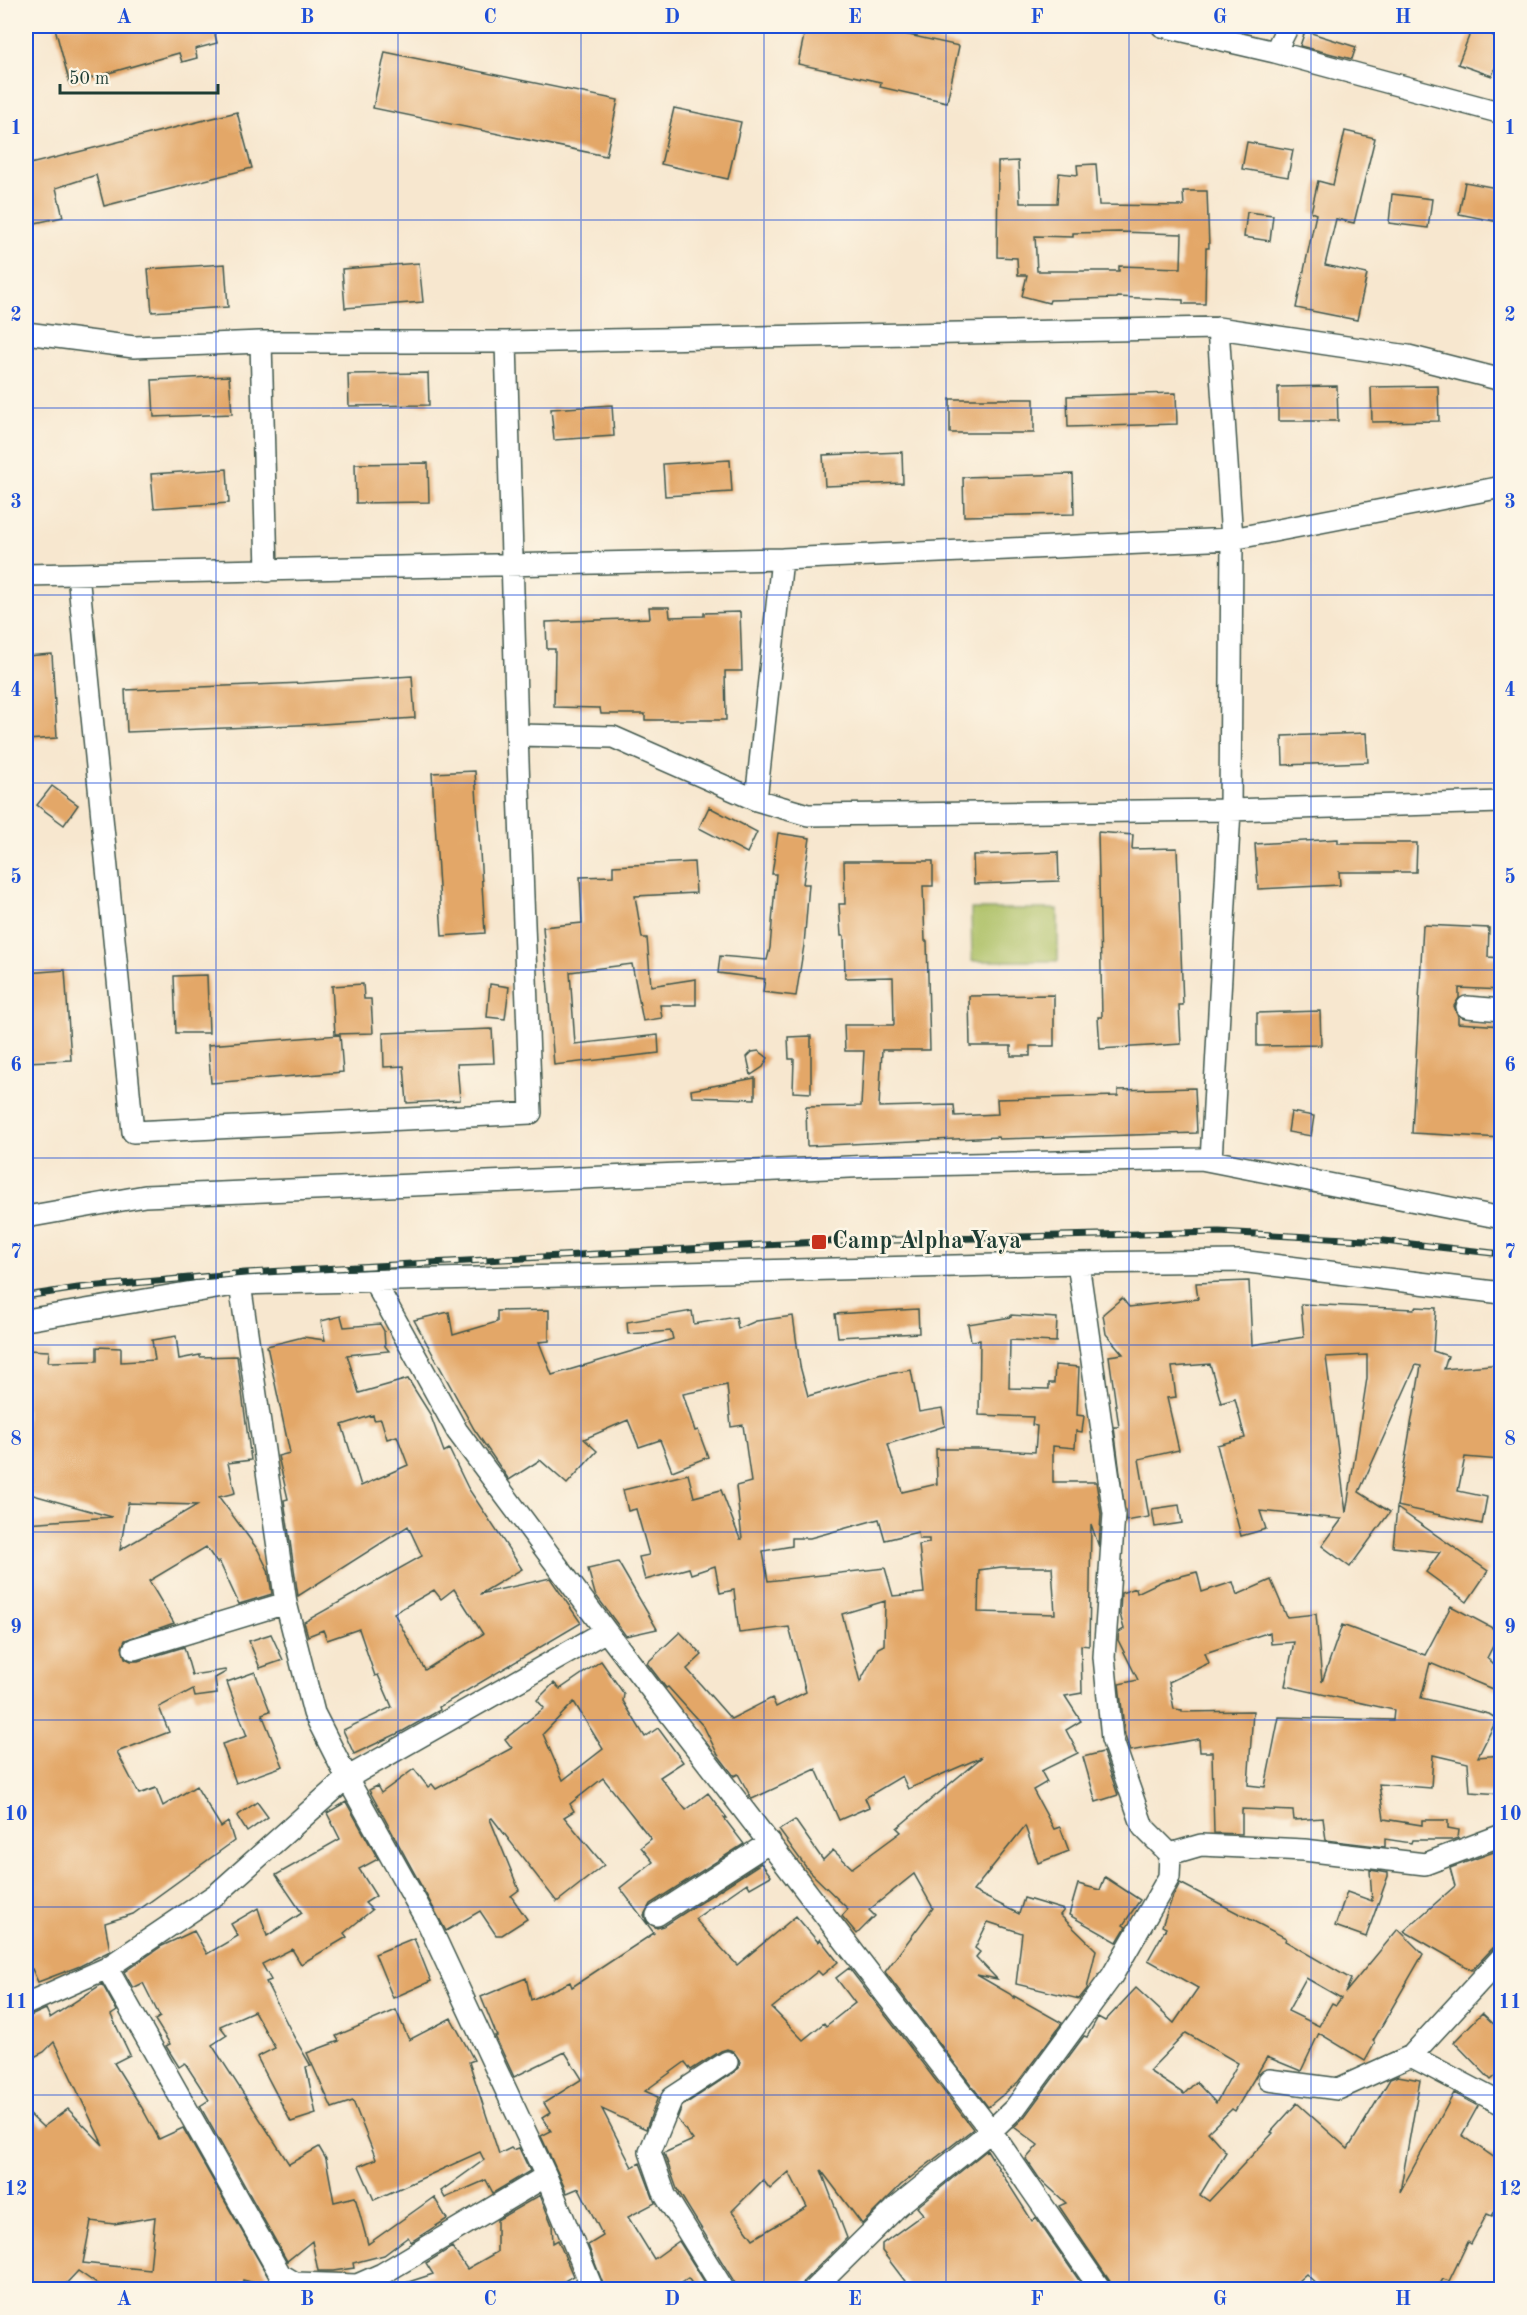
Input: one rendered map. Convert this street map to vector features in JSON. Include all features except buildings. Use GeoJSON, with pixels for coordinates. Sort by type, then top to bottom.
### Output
{"type":"FeatureCollection","features":[{"type":"Feature","properties":{"kind":"street"},"geometry":{"type":"LineString","coordinates":[[1162,26],[1275,52],[1501,111]]}},
{"type":"Feature","properties":{"kind":"street"},"geometry":{"type":"LineString","coordinates":[[1275,52],[1288,26]]}},
{"type":"Feature","properties":{"kind":"street"},"geometry":{"type":"LineString","coordinates":[[1211,1161],[1230,810],[1232,539],[1218,328]]}},
{"type":"Feature","properties":{"kind":"street"},"geometry":{"type":"LineString","coordinates":[[26,333],[134,347],[261,342],[506,342],[1218,328],[1408,356],[1502,380]]}},
{"type":"Feature","properties":{"kind":"street"},"geometry":{"type":"LineString","coordinates":[[261,342],[267,571]]}},
{"type":"Feature","properties":{"kind":"street"},"geometry":{"type":"LineString","coordinates":[[78,574],[133,1132],[531,1113],[506,342]]}},
{"type":"Feature","properties":{"kind":"street"},"geometry":{"type":"LineString","coordinates":[[26,575],[782,559],[1232,539],[1502,486]]}},
{"type":"Feature","properties":{"kind":"street"},"geometry":{"type":"LineString","coordinates":[[756,800],[782,559]]}},
{"type":"Feature","properties":{"kind":"street"},"geometry":{"type":"LineString","coordinates":[[517,735],[613,737],[756,800],[808,815],[1230,810],[1502,802]]}},
{"type":"Feature","properties":{"kind":"street"},"geometry":{"type":"LineString","coordinates":[[1467,1007],[1502,1010]]}},
{"type":"Feature","properties":{"kind":"street"},"geometry":{"type":"LineString","coordinates":[[26,1217],[145,1196],[874,1166],[1189,1159],[1211,1161],[1502,1218]]}},
{"type":"Feature","properties":{"kind":"street"},"geometry":{"type":"LineString","coordinates":[[26,1320],[240,1284],[1078,1263],[1240,1262],[1502,1293]]}},
{"type":"Feature","properties":{"kind":"street"},"geometry":{"type":"LineString","coordinates":[[813,2289],[899,2205],[991,2131],[1015,2108],[1112,1976],[1169,1877],[1170,1854],[1143,1827],[1112,1739],[1104,1657],[1114,1514],[1078,1263]]}},
{"type":"Feature","properties":{"kind":"street"},"geometry":{"type":"LineString","coordinates":[[374,1281],[457,1431],[606,1630],[991,2131],[1101,2289]]}},
{"type":"Feature","properties":{"kind":"street"},"geometry":{"type":"LineString","coordinates":[[240,1284],[286,1603],[314,1713],[347,1778],[429,1925],[546,2175],[593,2289]]}},
{"type":"Feature","properties":{"kind":"street"},"geometry":{"type":"LineString","coordinates":[[134,1649],[286,1603]]}},
{"type":"Feature","properties":{"kind":"street"},"geometry":{"type":"LineString","coordinates":[[26,2004],[107,1968],[218,1893],[347,1778],[606,1630]]}},
{"type":"Feature","properties":{"kind":"street"},"geometry":{"type":"LineString","coordinates":[[1170,1854],[1201,1845],[1304,1850],[1425,1864],[1502,1835]]}},
{"type":"Feature","properties":{"kind":"street"},"geometry":{"type":"LineString","coordinates":[[657,1915],[770,1842]]}},
{"type":"Feature","properties":{"kind":"street"},"geometry":{"type":"LineString","coordinates":[[1269,2080],[1338,2089],[1411,2056],[1502,1957]]}},
{"type":"Feature","properties":{"kind":"street"},"geometry":{"type":"LineString","coordinates":[[107,1968],[191,2114],[256,2234],[280,2274],[295,2283],[357,2284],[382,2274],[546,2175]]}},
{"type":"Feature","properties":{"kind":"street"},"geometry":{"type":"LineString","coordinates":[[1411,2056],[1502,2104]]}},
{"type":"Feature","properties":{"kind":"street"},"geometry":{"type":"LineString","coordinates":[[724,2289],[665,2195],[650,2152],[672,2098],[726,2062]]}},
{"type":"Feature","properties":{"kind":"green space"},"geometry":{"type":"Polygon","coordinates":[[[971,909],[1058,909],[1058,961],[972,961],[971,909]]]}},
{"type":"Feature","properties":{"kind":"railway"},"geometry":{"type":"LineString","coordinates":[[26,1296],[78,1288],[245,1273],[819,1242],[1219,1232],[1384,1241],[1502,1254]]}},
{"type":"Feature","properties":{"kind":"place","name":"Camp Alpha Yaya"},"geometry":{"type":"Point","coordinates":[819,1242]}}]}
